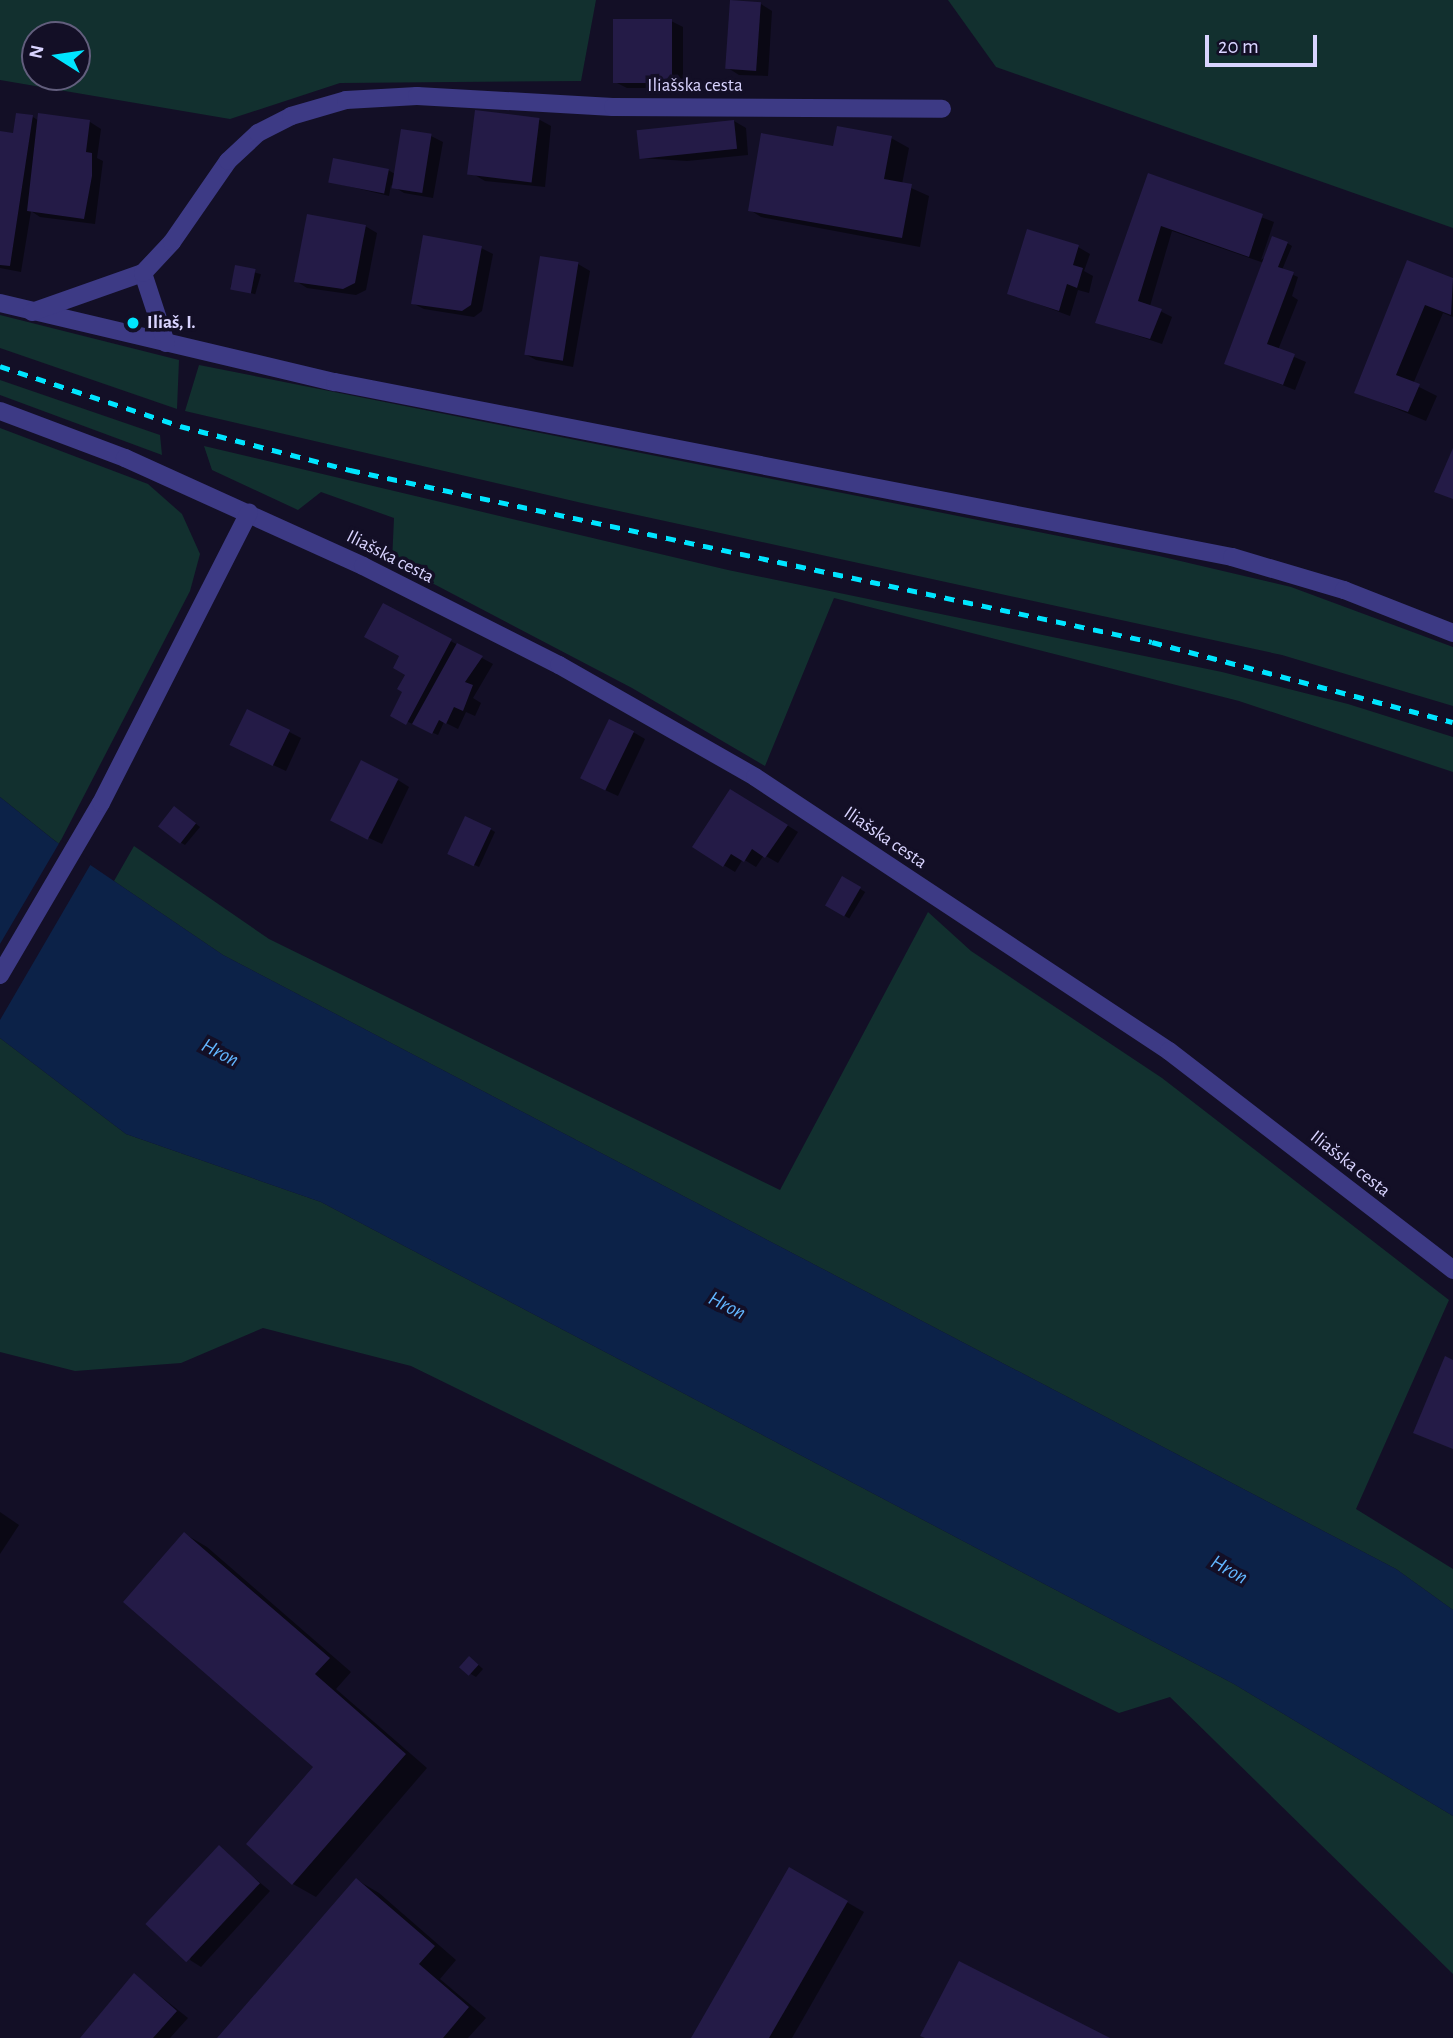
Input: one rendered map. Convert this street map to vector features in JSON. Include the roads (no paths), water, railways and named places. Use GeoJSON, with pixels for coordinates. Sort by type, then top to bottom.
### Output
{"type":"FeatureCollection","features":[{"type":"Feature","properties":{"kind":"street","name":"Iliašska cesta"},"geometry":{"type":"LineString","coordinates":[[32,312],[143,273],[172,242],[228,160],[258,133],[291,116],[346,100],[478,97],[613,107],[942,110]]}},
{"type":"Feature","properties":{"kind":"street"},"geometry":{"type":"LineString","coordinates":[[143,273],[166,342]]}},
{"type":"Feature","properties":{"kind":"street"},"geometry":{"type":"LineString","coordinates":[[0,303],[166,342],[687,453],[1232,557],[1344,590],[1453,633]]}},
{"type":"Feature","properties":{"kind":"street","name":"Iliašska cesta"},"geometry":{"type":"LineString","coordinates":[[0,411],[125,458],[249,512],[559,665],[755,777],[1169,1051],[1453,1270]]}},
{"type":"Feature","properties":{"kind":"street"},"geometry":{"type":"LineString","coordinates":[[0,975],[100,803],[249,512]]}},
{"type":"Feature","properties":{"kind":"water","name":"Hron"},"geometry":{"type":"Polygon","coordinates":[[[0,797],[55,841],[223,955],[1396,1569],[1453,1610],[1453,1816],[1234,1684],[321,1202],[126,1134],[0,1038],[0,797]]]}},
{"type":"Feature","properties":{"kind":"railway"},"geometry":{"type":"LineString","coordinates":[[0,366],[180,426],[350,470],[1152,642],[1453,722]]}},
{"type":"Feature","properties":{"kind":"place","name":"Iliaš, I."},"geometry":{"type":"Point","coordinates":[133,323]}}]}
